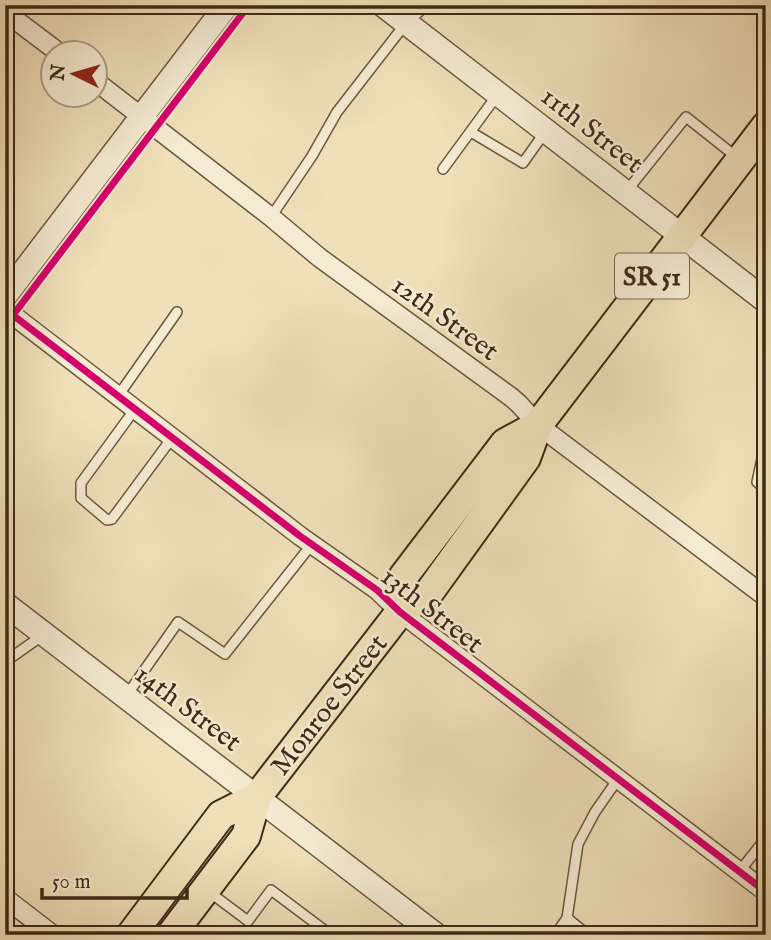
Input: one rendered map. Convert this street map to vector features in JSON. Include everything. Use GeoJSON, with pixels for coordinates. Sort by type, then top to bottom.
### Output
{"type":"FeatureCollection","features":[{"type":"Feature","properties":{"kind":"main road","name":"Monroe Street"},"geometry":{"type":"LineString","coordinates":[[171,935],[246,836],[257,797],[400,612],[428,594],[526,458],[538,425],[766,126]]}},
{"type":"Feature","properties":{"kind":"main road","name":"Monroe Street"},"geometry":{"type":"LineString","coordinates":[[131,935],[221,815],[257,797]]}},
{"type":"Feature","properties":{"kind":"street"},"geometry":{"type":"LineString","coordinates":[[5,296],[227,5]]}},
{"type":"Feature","properties":{"kind":"street","name":"11th Street"},"geometry":{"type":"LineString","coordinates":[[383,5],[766,301]]}},
{"type":"Feature","properties":{"kind":"street"},"geometry":{"type":"LineString","coordinates":[[5,12],[39,38]]}},
{"type":"Feature","properties":{"kind":"street","name":"12th Street"},"geometry":{"type":"LineString","coordinates":[[108,90],[320,258],[511,397],[538,425],[766,597]]}},
{"type":"Feature","properties":{"kind":"street","name":"13th Street"},"geometry":{"type":"LineString","coordinates":[[5,309],[312,544],[377,590],[400,612],[766,892]]}},
{"type":"Feature","properties":{"kind":"street","name":"14th Street"},"geometry":{"type":"LineString","coordinates":[[5,604],[436,935]]}},
{"type":"Feature","properties":{"kind":"street"},"geometry":{"type":"LineString","coordinates":[[5,898],[53,935]]}},
{"type":"Feature","properties":{"kind":"lane"},"geometry":{"type":"LineString","coordinates":[[271,217],[312,156],[337,112],[406,23],[427,5]]}},
{"type":"Feature","properties":{"kind":"lane"},"geometry":{"type":"LineString","coordinates":[[443,169],[498,94]]}},
{"type":"Feature","properties":{"kind":"lane"},"geometry":{"type":"LineString","coordinates":[[626,192],[686,117],[740,160]]}},
{"type":"Feature","properties":{"kind":"lane"},"geometry":{"type":"LineString","coordinates":[[471,132],[523,163],[546,131]]}},
{"type":"Feature","properties":{"kind":"lane"},"geometry":{"type":"LineString","coordinates":[[118,396],[177,312]]}},
{"type":"Feature","properties":{"kind":"lane"},"geometry":{"type":"LineString","coordinates":[[135,409],[81,483],[81,498],[107,520],[112,519],[172,438]]}},
{"type":"Feature","properties":{"kind":"lane"},"geometry":{"type":"LineString","coordinates":[[766,440],[757,482],[766,490]]}},
{"type":"Feature","properties":{"kind":"lane"},"geometry":{"type":"LineString","coordinates":[[125,696],[178,622],[225,654],[312,544]]}},
{"type":"Feature","properties":{"kind":"lane"},"geometry":{"type":"LineString","coordinates":[[5,659],[9,659],[45,634]]}},
{"type":"Feature","properties":{"kind":"lane"},"geometry":{"type":"LineString","coordinates":[[555,935],[567,918],[578,844],[595,812],[618,779]]}},
{"type":"Feature","properties":{"kind":"lane"},"geometry":{"type":"LineString","coordinates":[[739,872],[766,838]]}},
{"type":"Feature","properties":{"kind":"lane"},"geometry":{"type":"LineString","coordinates":[[205,889],[248,921],[271,890],[331,935]]}},
{"type":"Feature","properties":{"kind":"lane"},"geometry":{"type":"LineString","coordinates":[[567,918],[588,935]]}},
{"type":"Feature","properties":{"kind":"cycle path"},"geometry":{"type":"LineString","coordinates":[[7,323],[249,5]]}},
{"type":"Feature","properties":{"kind":"cycle path"},"geometry":{"type":"LineString","coordinates":[[5,309],[300,536],[377,590],[400,612],[766,892]]}}]}
